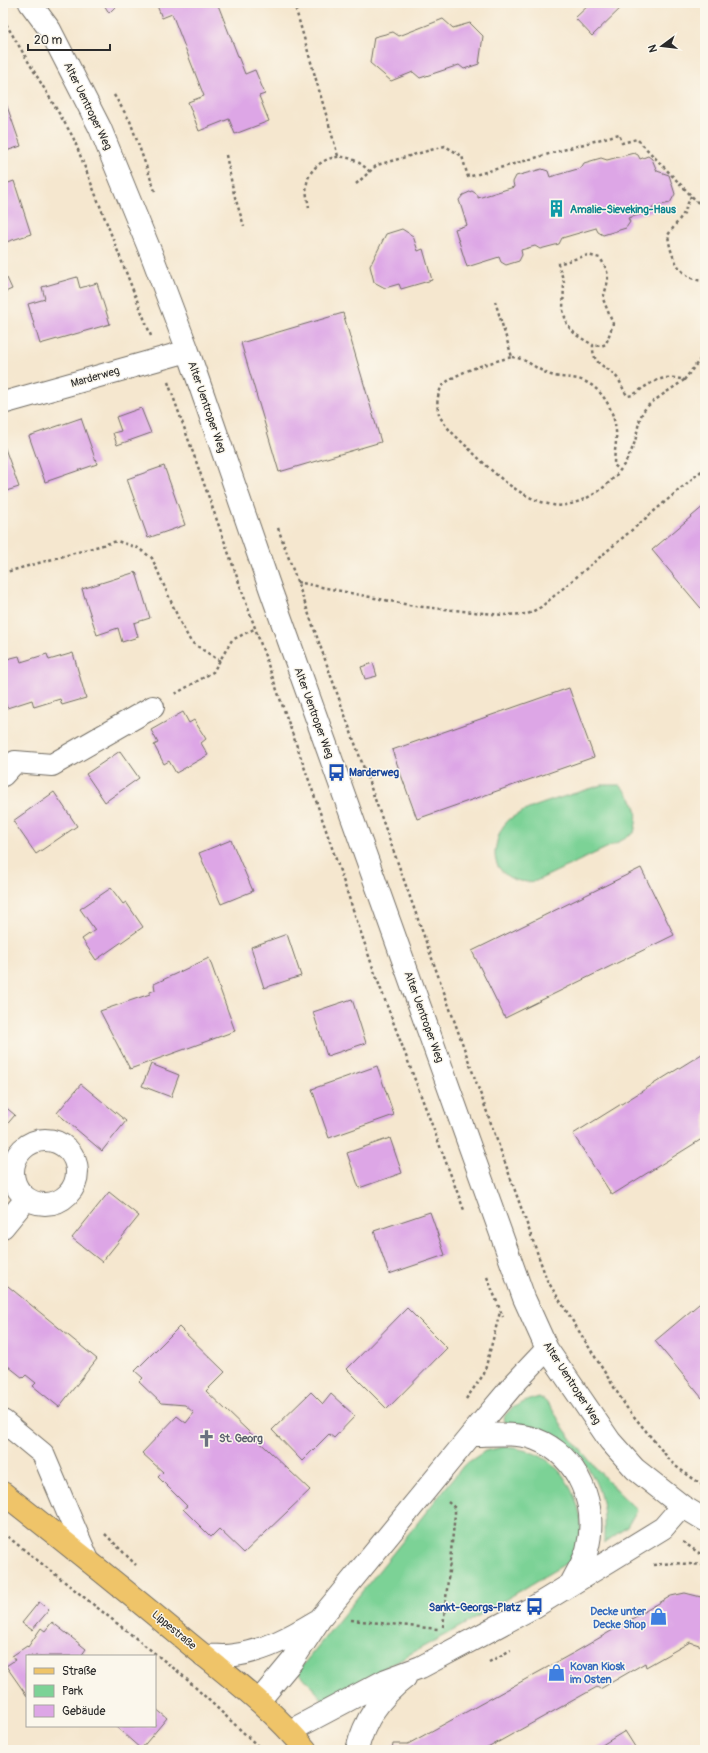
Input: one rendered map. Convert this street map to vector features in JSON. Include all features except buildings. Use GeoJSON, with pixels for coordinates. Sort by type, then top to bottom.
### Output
{"type":"FeatureCollection","features":[{"type":"Feature","properties":{"kind":"main road","name":"Lippestraße"},"geometry":{"type":"LineString","coordinates":[[3,1493],[88,1560],[259,1701]]}},
{"type":"Feature","properties":{"kind":"main road"},"geometry":{"type":"LineString","coordinates":[[259,1701],[290,1731],[306,1750]]}},
{"type":"Feature","properties":{"kind":"street","name":"Alter Uentroper Weg"},"geometry":{"type":"LineString","coordinates":[[30,3],[50,30],[100,128],[151,253],[188,351],[260,562],[524,1298],[547,1349],[610,1441],[636,1469],[682,1506],[705,1520]]}},
{"type":"Feature","properties":{"kind":"street","name":"Marderweg"},"geometry":{"type":"LineString","coordinates":[[3,403],[188,351]]}},
{"type":"Feature","properties":{"kind":"street"},"geometry":{"type":"LineString","coordinates":[[9,769],[52,765],[154,707]]}},
{"type":"Feature","properties":{"kind":"street"},"geometry":{"type":"LineString","coordinates":[[3,1227],[26,1199]]}},
{"type":"Feature","properties":{"kind":"street"},"geometry":{"type":"LineString","coordinates":[[259,1701],[293,1660],[323,1615],[471,1434],[514,1384],[547,1349]]}},
{"type":"Feature","properties":{"kind":"street","name":"Lippestraße"},"geometry":{"type":"LineString","coordinates":[[3,1421],[43,1454],[88,1560]]}},
{"type":"Feature","properties":{"kind":"street"},"geometry":{"type":"LineString","coordinates":[[471,1434],[506,1434],[535,1439],[563,1455],[582,1481],[591,1511],[587,1550],[571,1584]]}},
{"type":"Feature","properties":{"kind":"street"},"geometry":{"type":"LineString","coordinates":[[290,1731],[386,1680],[421,1667],[534,1607],[663,1528],[682,1506]]}},
{"type":"Feature","properties":{"kind":"street"},"geometry":{"type":"LineString","coordinates":[[204,1656],[235,1655],[264,1648],[292,1635],[323,1615]]}},
{"type":"Feature","properties":{"kind":"street"},"geometry":{"type":"LineString","coordinates":[[357,1750],[361,1736],[376,1708],[391,1689],[421,1667]]}},
{"type":"Feature","properties":{"kind":"path"},"geometry":{"type":"LineString","coordinates":[[294,3],[338,156]]}},
{"type":"Feature","properties":{"kind":"path"},"geometry":{"type":"LineString","coordinates":[[3,19],[73,137],[159,359],[312,789],[374,971],[464,1212]]}},
{"type":"Feature","properties":{"kind":"path"},"geometry":{"type":"LineString","coordinates":[[110,88],[130,121],[156,194]]}},
{"type":"Feature","properties":{"kind":"path"},"geometry":{"type":"LineString","coordinates":[[356,184],[377,165],[445,146],[462,156],[468,177],[619,134],[622,143],[637,139],[705,210]]}},
{"type":"Feature","properties":{"kind":"path"},"geometry":{"type":"LineString","coordinates":[[226,155],[234,194],[244,226]]}},
{"type":"Feature","properties":{"kind":"path"},"geometry":{"type":"LineString","coordinates":[[309,208],[306,192],[310,174],[322,162],[338,156],[355,160],[362,164],[370,172]]}},
{"type":"Feature","properties":{"kind":"path"},"geometry":{"type":"LineString","coordinates":[[692,196],[684,213],[668,235],[671,253],[677,265],[694,280],[705,282]]}},
{"type":"Feature","properties":{"kind":"path"},"geometry":{"type":"LineString","coordinates":[[588,255],[600,258],[608,271],[609,280],[603,299],[613,324],[606,344],[601,346],[593,345],[584,342],[567,325],[563,310],[564,282],[558,264],[588,255]]}},
{"type":"Feature","properties":{"kind":"path"},"geometry":{"type":"LineString","coordinates":[[495,301],[512,357]]}},
{"type":"Feature","properties":{"kind":"path"},"geometry":{"type":"LineString","coordinates":[[593,345],[593,356],[598,363],[617,377],[628,396],[633,395],[664,377],[673,376],[684,380]]}},
{"type":"Feature","properties":{"kind":"path"},"geometry":{"type":"LineString","coordinates":[[620,470],[614,465],[616,432],[614,418],[604,396],[585,381],[548,374],[519,358],[512,357],[466,372],[449,380],[438,394],[437,404],[441,419],[453,433],[497,476],[536,500],[554,505],[568,505],[583,500],[600,490],[620,470],[626,462],[635,441],[639,422],[645,408],[684,380],[705,353]]}},
{"type":"Feature","properties":{"kind":"path"},"geometry":{"type":"LineString","coordinates":[[298,582],[414,606],[503,615],[528,614],[541,606],[705,468]]}},
{"type":"Feature","properties":{"kind":"path"},"geometry":{"type":"LineString","coordinates":[[277,524],[547,1280],[627,1408],[674,1464],[705,1487]]}},
{"type":"Feature","properties":{"kind":"path"},"geometry":{"type":"LineString","coordinates":[[3,573],[117,541],[138,548],[152,558],[180,622],[191,642],[220,661]]}},
{"type":"Feature","properties":{"kind":"path"},"geometry":{"type":"LineString","coordinates":[[154,707],[213,672],[232,640],[254,629]]}},
{"type":"Feature","properties":{"kind":"path"},"geometry":{"type":"LineString","coordinates":[[462,1404],[484,1374],[500,1312],[485,1269]]}},
{"type":"Feature","properties":{"kind":"path"},"geometry":{"type":"LineString","coordinates":[[323,1615],[344,1619],[443,1629],[455,1508],[428,1487]]}},
{"type":"Feature","properties":{"kind":"path"},"geometry":{"type":"LineString","coordinates":[[101,1529],[139,1568]]}},
{"type":"Feature","properties":{"kind":"path"},"geometry":{"type":"LineString","coordinates":[[3,1533],[181,1674],[262,1750]]}},
{"type":"Feature","properties":{"kind":"green space"},"geometry":{"type":"Polygon","coordinates":[[[602,785],[620,785],[630,797],[635,807],[637,818],[634,833],[619,842],[536,881],[526,882],[512,879],[500,869],[495,858],[496,846],[500,831],[510,819],[541,804],[602,785]]]}},
{"type":"Feature","properties":{"kind":"green space"},"geometry":{"type":"Polygon","coordinates":[[[539,1397],[551,1407],[565,1430],[608,1482],[637,1510],[627,1527],[604,1543],[604,1514],[601,1498],[594,1478],[582,1460],[566,1444],[549,1433],[527,1426],[504,1422],[503,1418],[514,1407],[523,1402],[539,1397]]]}},
{"type":"Feature","properties":{"kind":"green space"},"geometry":{"type":"Polygon","coordinates":[[[503,1447],[527,1451],[547,1460],[555,1467],[569,1485],[578,1507],[581,1526],[579,1539],[570,1561],[465,1624],[324,1701],[298,1671],[464,1465],[485,1451],[503,1447]]]}},
{"type":"Feature","properties":{"kind":"place","name":"Amalie-Sieveking-Haus"},"geometry":{"type":"Point","coordinates":[557,209]}},
{"type":"Feature","properties":{"kind":"place","name":"Marderweg"},"geometry":{"type":"Point","coordinates":[336,772]}},
{"type":"Feature","properties":{"kind":"place","name":"St. Georg"},"geometry":{"type":"Point","coordinates":[206,1438]}},
{"type":"Feature","properties":{"kind":"place","name":"Sankt-Georgs-Platz"},"geometry":{"type":"Point","coordinates":[534,1607]}},
{"type":"Feature","properties":{"kind":"place","name":"Decke unter Decke Shop"},"geometry":{"type":"Point","coordinates":[659,1617]}},
{"type":"Feature","properties":{"kind":"place","name":"Kovan Kiosk im Osten"},"geometry":{"type":"Point","coordinates":[557,1672]}}]}
